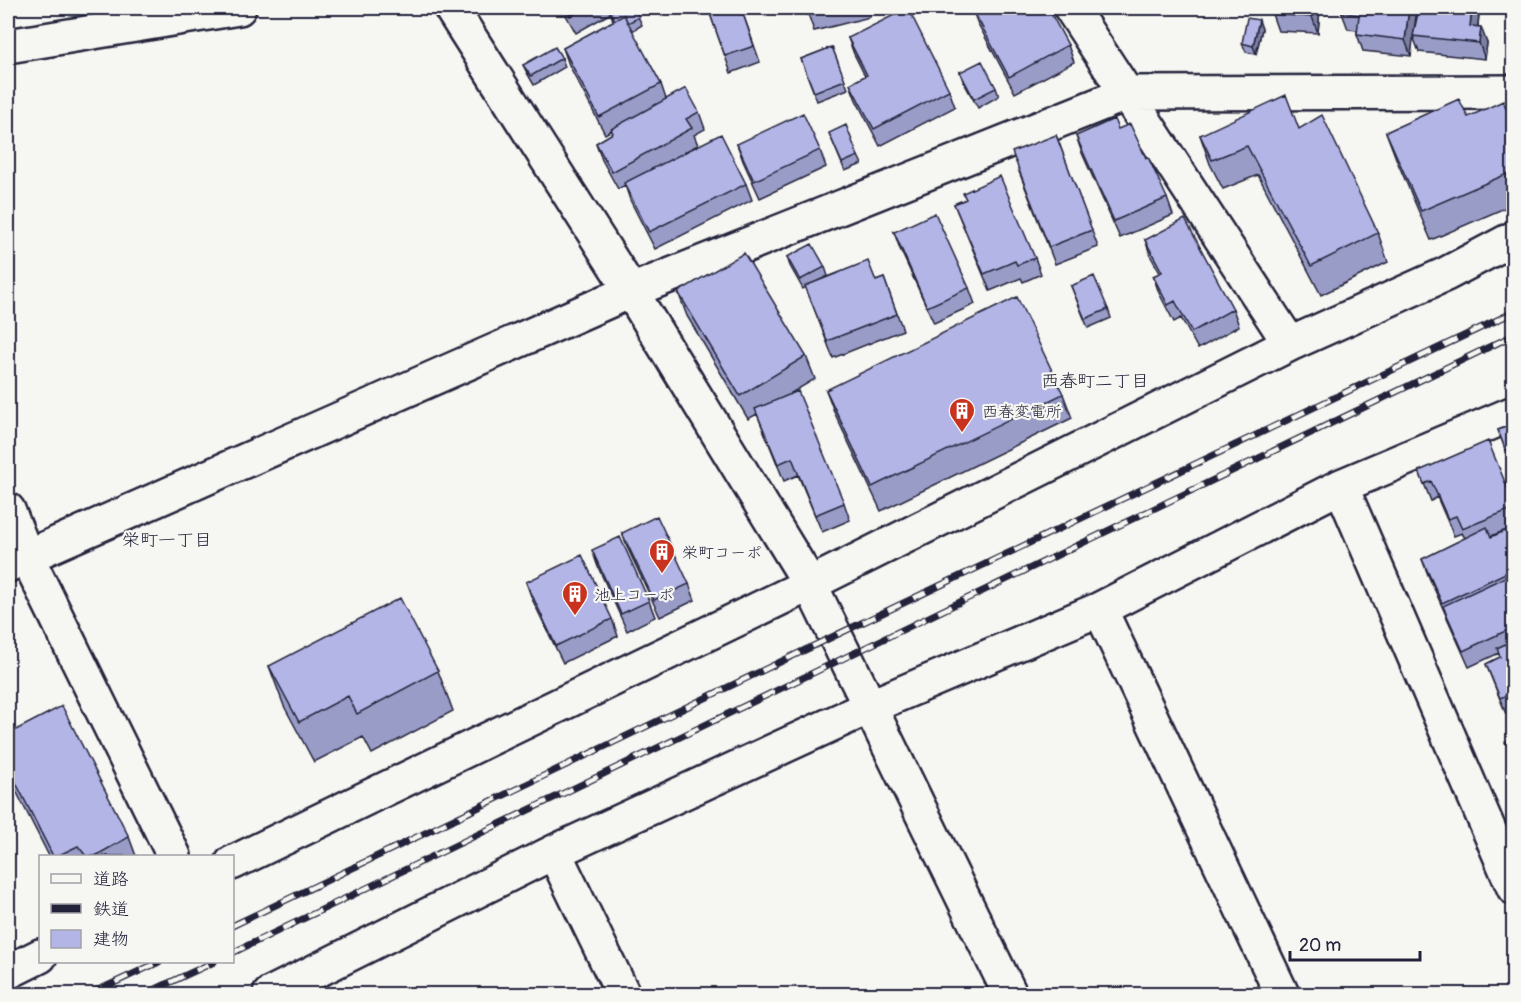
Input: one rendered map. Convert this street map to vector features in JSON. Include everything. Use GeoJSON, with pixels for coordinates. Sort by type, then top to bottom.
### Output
{"type":"FeatureCollection","features":[{"type":"Feature","properties":{"kind":"street"},"geometry":{"type":"LineString","coordinates":[[8,46],[239,8]]}},
{"type":"Feature","properties":{"kind":"street"},"geometry":{"type":"LineString","coordinates":[[452,8],[631,291],[810,584],[1010,994]]}},
{"type":"Feature","properties":{"kind":"street"},"geometry":{"type":"LineString","coordinates":[[1071,8],[1290,344]]}},
{"type":"Feature","properties":{"kind":"street"},"geometry":{"type":"LineString","coordinates":[[17,561],[631,291],[1128,93],[1514,92]]}},
{"type":"Feature","properties":{"kind":"street"},"geometry":{"type":"LineString","coordinates":[[234,862],[810,584],[1290,344],[1446,274],[1514,238]]}},
{"type":"Feature","properties":{"kind":"street"},"geometry":{"type":"LineString","coordinates":[[270,994],[554,852],[869,707],[1100,609],[1341,486],[1514,413]]}},
{"type":"Feature","properties":{"kind":"street"},"geometry":{"type":"LineString","coordinates":[[1341,486],[1514,888]]}},
{"type":"Feature","properties":{"kind":"street"},"geometry":{"type":"LineString","coordinates":[[8,510],[17,561],[173,855]]}},
{"type":"Feature","properties":{"kind":"street"},"geometry":{"type":"LineString","coordinates":[[1100,609],[1282,994]]}},
{"type":"Feature","properties":{"kind":"street"},"geometry":{"type":"LineString","coordinates":[[554,852],[623,994]]}},
{"type":"Feature","properties":{"kind":"street"},"geometry":{"type":"LineString","coordinates":[[8,972],[39,956]]}},
{"type":"Feature","properties":{"kind":"building"},"geometry":{"type":"Polygon","coordinates":[[[565,8],[585,8],[570,16],[565,8]]]}},
{"type":"Feature","properties":{"kind":"building"},"geometry":{"type":"Polygon","coordinates":[[[618,8],[634,8],[639,17],[628,23],[624,15],[615,20],[610,12],[618,8]]]}},
{"type":"Feature","properties":{"kind":"building"},"geometry":{"type":"Polygon","coordinates":[[[708,8],[741,8],[754,46],[725,56],[708,8]]]}},
{"type":"Feature","properties":{"kind":"building"},"geometry":{"type":"Polygon","coordinates":[[[806,8],[836,8],[808,15],[806,8]]]}},
{"type":"Feature","properties":{"kind":"building"},"geometry":{"type":"Polygon","coordinates":[[[908,8],[949,90],[874,129],[850,84],[867,75],[848,38],[908,8]]]}},
{"type":"Feature","properties":{"kind":"building"},"geometry":{"type":"Polygon","coordinates":[[[972,8],[1048,8],[1068,45],[1009,77],[972,8]]]}},
{"type":"Feature","properties":{"kind":"building"},"geometry":{"type":"Polygon","coordinates":[[[1272,8],[1313,8],[1312,17],[1272,14],[1272,8]]]}},
{"type":"Feature","properties":{"kind":"building"},"geometry":{"type":"Polygon","coordinates":[[[1343,8],[1409,8],[1405,40],[1357,34],[1359,15],[1342,13],[1343,8]]]}},
{"type":"Feature","properties":{"kind":"building"},"geometry":{"type":"Polygon","coordinates":[[[1419,8],[1472,8],[1470,26],[1481,27],[1479,43],[1413,36],[1419,8]]]}},
{"type":"Feature","properties":{"kind":"building"},"geometry":{"type":"Polygon","coordinates":[[[624,15],[661,84],[599,117],[563,48],[624,15]]]}},
{"type":"Feature","properties":{"kind":"building"},"geometry":{"type":"Polygon","coordinates":[[[1247,18],[1259,20],[1253,46],[1242,43],[1247,18]]]}},
{"type":"Feature","properties":{"kind":"building"},"geometry":{"type":"Polygon","coordinates":[[[555,47],[562,58],[531,76],[523,65],[555,47]]]}},
{"type":"Feature","properties":{"kind":"building"},"geometry":{"type":"Polygon","coordinates":[[[832,47],[845,80],[814,92],[801,59],[832,47]]]}},
{"type":"Feature","properties":{"kind":"building"},"geometry":{"type":"Polygon","coordinates":[[[982,61],[996,88],[974,99],[960,72],[982,61]]]}},
{"type":"Feature","properties":{"kind":"building"},"geometry":{"type":"Polygon","coordinates":[[[686,88],[699,112],[686,119],[692,128],[612,172],[596,143],[613,133],[611,129],[686,88]]]}},
{"type":"Feature","properties":{"kind":"building"},"geometry":{"type":"Polygon","coordinates":[[[1286,95],[1299,129],[1322,115],[1378,233],[1311,266],[1247,146],[1212,160],[1200,135],[1286,95]]]}},
{"type":"Feature","properties":{"kind":"building"},"geometry":{"type":"Polygon","coordinates":[[[1459,99],[1468,117],[1503,101],[1508,112],[1514,110],[1514,171],[1421,211],[1386,132],[1459,99]]]}},
{"type":"Feature","properties":{"kind":"building"},"geometry":{"type":"Polygon","coordinates":[[[803,113],[820,150],[754,181],[737,144],[803,113]]]}},
{"type":"Feature","properties":{"kind":"building"},"geometry":{"type":"Polygon","coordinates":[[[1114,119],[1118,129],[1130,124],[1167,198],[1114,221],[1076,136],[1114,119]]]}},
{"type":"Feature","properties":{"kind":"building"},"geometry":{"type":"Polygon","coordinates":[[[846,125],[858,156],[842,163],[829,133],[846,125]]]}},
{"type":"Feature","properties":{"kind":"building"},"geometry":{"type":"Polygon","coordinates":[[[721,134],[746,184],[649,232],[624,183],[721,134]]]}},
{"type":"Feature","properties":{"kind":"building"},"geometry":{"type":"Polygon","coordinates":[[[1056,135],[1092,230],[1049,247],[1012,152],[1056,135]]]}},
{"type":"Feature","properties":{"kind":"building"},"geometry":{"type":"Polygon","coordinates":[[[1000,176],[1035,258],[1017,265],[1015,261],[984,274],[954,204],[966,199],[963,193],[1000,176]]]}},
{"type":"Feature","properties":{"kind":"building"},"geometry":{"type":"Polygon","coordinates":[[[935,213],[969,288],[927,307],[894,232],[935,213]]]}},
{"type":"Feature","properties":{"kind":"building"},"geometry":{"type":"Polygon","coordinates":[[[1185,219],[1233,309],[1192,332],[1175,301],[1168,305],[1153,276],[1162,272],[1145,240],[1185,219]]]}},
{"type":"Feature","properties":{"kind":"building"},"geometry":{"type":"Polygon","coordinates":[[[812,244],[825,267],[800,280],[787,257],[812,244]]]}},
{"type":"Feature","properties":{"kind":"building"},"geometry":{"type":"Polygon","coordinates":[[[744,253],[806,356],[740,396],[678,292],[744,253]]]}},
{"type":"Feature","properties":{"kind":"building"},"geometry":{"type":"Polygon","coordinates":[[[868,261],[876,281],[884,278],[897,314],[827,341],[805,286],[868,261]]]}},
{"type":"Feature","properties":{"kind":"building"},"geometry":{"type":"Polygon","coordinates":[[[1094,276],[1108,309],[1085,319],[1071,286],[1094,276]]]}},
{"type":"Feature","properties":{"kind":"building"},"geometry":{"type":"Polygon","coordinates":[[[1017,297],[1063,394],[872,487],[826,390],[1017,297]]]}},
{"type":"Feature","properties":{"kind":"building"},"geometry":{"type":"Polygon","coordinates":[[[798,391],[844,503],[815,515],[792,458],[778,464],[755,409],[798,391]]]}},
{"type":"Feature","properties":{"kind":"building"},"geometry":{"type":"Polygon","coordinates":[[[1514,424],[1514,454],[1511,449],[1506,451],[1498,430],[1514,424]]]}},
{"type":"Feature","properties":{"kind":"building"},"geometry":{"type":"Polygon","coordinates":[[[1488,441],[1514,508],[1462,529],[1456,516],[1448,519],[1431,481],[1424,484],[1419,471],[1488,441]]]}},
{"type":"Feature","properties":{"kind":"building","name":"栄町コーポ"},"geometry":{"type":"Polygon","coordinates":[[[657,516],[689,584],[654,600],[622,533],[657,516]]]}},
{"type":"Feature","properties":{"kind":"building"},"geometry":{"type":"Polygon","coordinates":[[[1487,527],[1491,537],[1512,528],[1514,531],[1514,569],[1442,603],[1422,559],[1487,527]]]}},
{"type":"Feature","properties":{"kind":"building"},"geometry":{"type":"Polygon","coordinates":[[[620,537],[649,601],[621,614],[592,550],[620,537]]]}},
{"type":"Feature","properties":{"kind":"building","name":"池上コーポ"},"geometry":{"type":"Polygon","coordinates":[[[582,555],[612,619],[556,646],[526,582],[582,555]]]}},
{"type":"Feature","properties":{"kind":"building"},"geometry":{"type":"Polygon","coordinates":[[[1514,573],[1514,627],[1463,651],[1443,606],[1514,573]]]}},
{"type":"Feature","properties":{"kind":"building"},"geometry":{"type":"Polygon","coordinates":[[[400,598],[438,671],[357,714],[348,696],[299,722],[269,666],[400,598]]]}},
{"type":"Feature","properties":{"kind":"building"},"geometry":{"type":"Polygon","coordinates":[[[1514,640],[1514,692],[1500,698],[1486,664],[1500,657],[1497,648],[1514,640]]]}},
{"type":"Feature","properties":{"kind":"building"},"geometry":{"type":"Polygon","coordinates":[[[62,706],[129,837],[97,855],[85,855],[78,846],[59,855],[52,855],[8,767],[8,734],[62,706]]]}},
{"type":"Feature","properties":{"kind":"building"},"geometry":{"type":"Polygon","coordinates":[[[1514,737],[1514,761],[1505,742],[1514,737]]]}},
{"type":"Feature","properties":{"kind":"railway"},"geometry":{"type":"LineString","coordinates":[[234,925],[1514,312]]}},
{"type":"Feature","properties":{"kind":"railway"},"geometry":{"type":"LineString","coordinates":[[234,952],[1514,335]]}},
{"type":"Feature","properties":{"kind":"railway"},"geometry":{"type":"LineString","coordinates":[[90,994],[157,963]]}},
{"type":"Feature","properties":{"kind":"railway"},"geometry":{"type":"LineString","coordinates":[[145,994],[212,963]]}},
{"type":"Feature","properties":{"kind":"place","name":"西春変電所"},"geometry":{"type":"Point","coordinates":[962,434]}},
{"type":"Feature","properties":{"kind":"place","name":"栄町コーポ"},"geometry":{"type":"Point","coordinates":[662,575]}},
{"type":"Feature","properties":{"kind":"place","name":"池上コーポ"},"geometry":{"type":"Point","coordinates":[575,617]}},
{"type":"Feature","properties":{"kind":"district","name":"西春町二丁目"},"geometry":{"type":"Point","coordinates":[1095,381]}},
{"type":"Feature","properties":{"kind":"district","name":"栄町一丁目"},"geometry":{"type":"Point","coordinates":[167,540]}}]}
